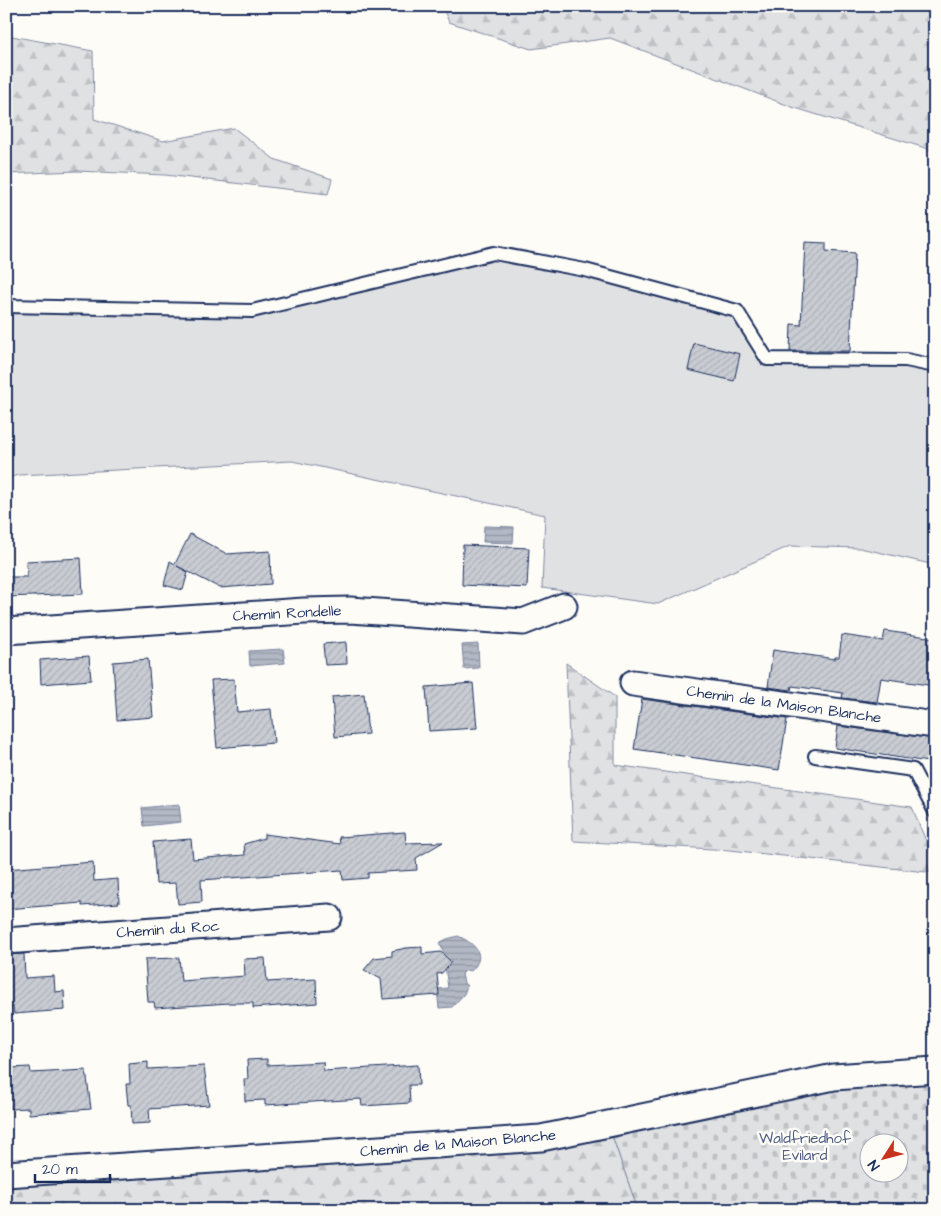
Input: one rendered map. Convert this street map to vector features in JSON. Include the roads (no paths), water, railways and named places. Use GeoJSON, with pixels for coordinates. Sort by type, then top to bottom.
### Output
{"type":"FeatureCollection","features":[{"type":"Feature","properties":{"kind":"street","name":"Chemin Rondelle"},"geometry":{"type":"LineString","coordinates":[[6,631],[304,611],[350,610],[523,622],[564,606]]}},
{"type":"Feature","properties":{"kind":"street","name":"Chemin de la Maison Blanche"},"geometry":{"type":"LineString","coordinates":[[633,683],[935,725]]}},
{"type":"Feature","properties":{"kind":"street","name":"Chemin du Roc"},"geometry":{"type":"LineString","coordinates":[[6,941],[329,917]]}},
{"type":"Feature","properties":{"kind":"street","name":"Chemin de la Maison Blanche"},"geometry":{"type":"LineString","coordinates":[[6,1174],[542,1138],[834,1077],[935,1070]]}},
{"type":"Feature","properties":{"kind":"lane"},"geometry":{"type":"LineString","coordinates":[[6,306],[252,311],[494,253],[585,270],[737,311],[767,359],[906,360],[935,366]]}},
{"type":"Feature","properties":{"kind":"lane"},"geometry":{"type":"LineString","coordinates":[[815,756],[913,770],[935,812]]}},
{"type":"Feature","properties":{"kind":"park label","name":"Waldfriedhof Evilard"},"geometry":{"type":"Point","coordinates":[805,1146]}}]}
